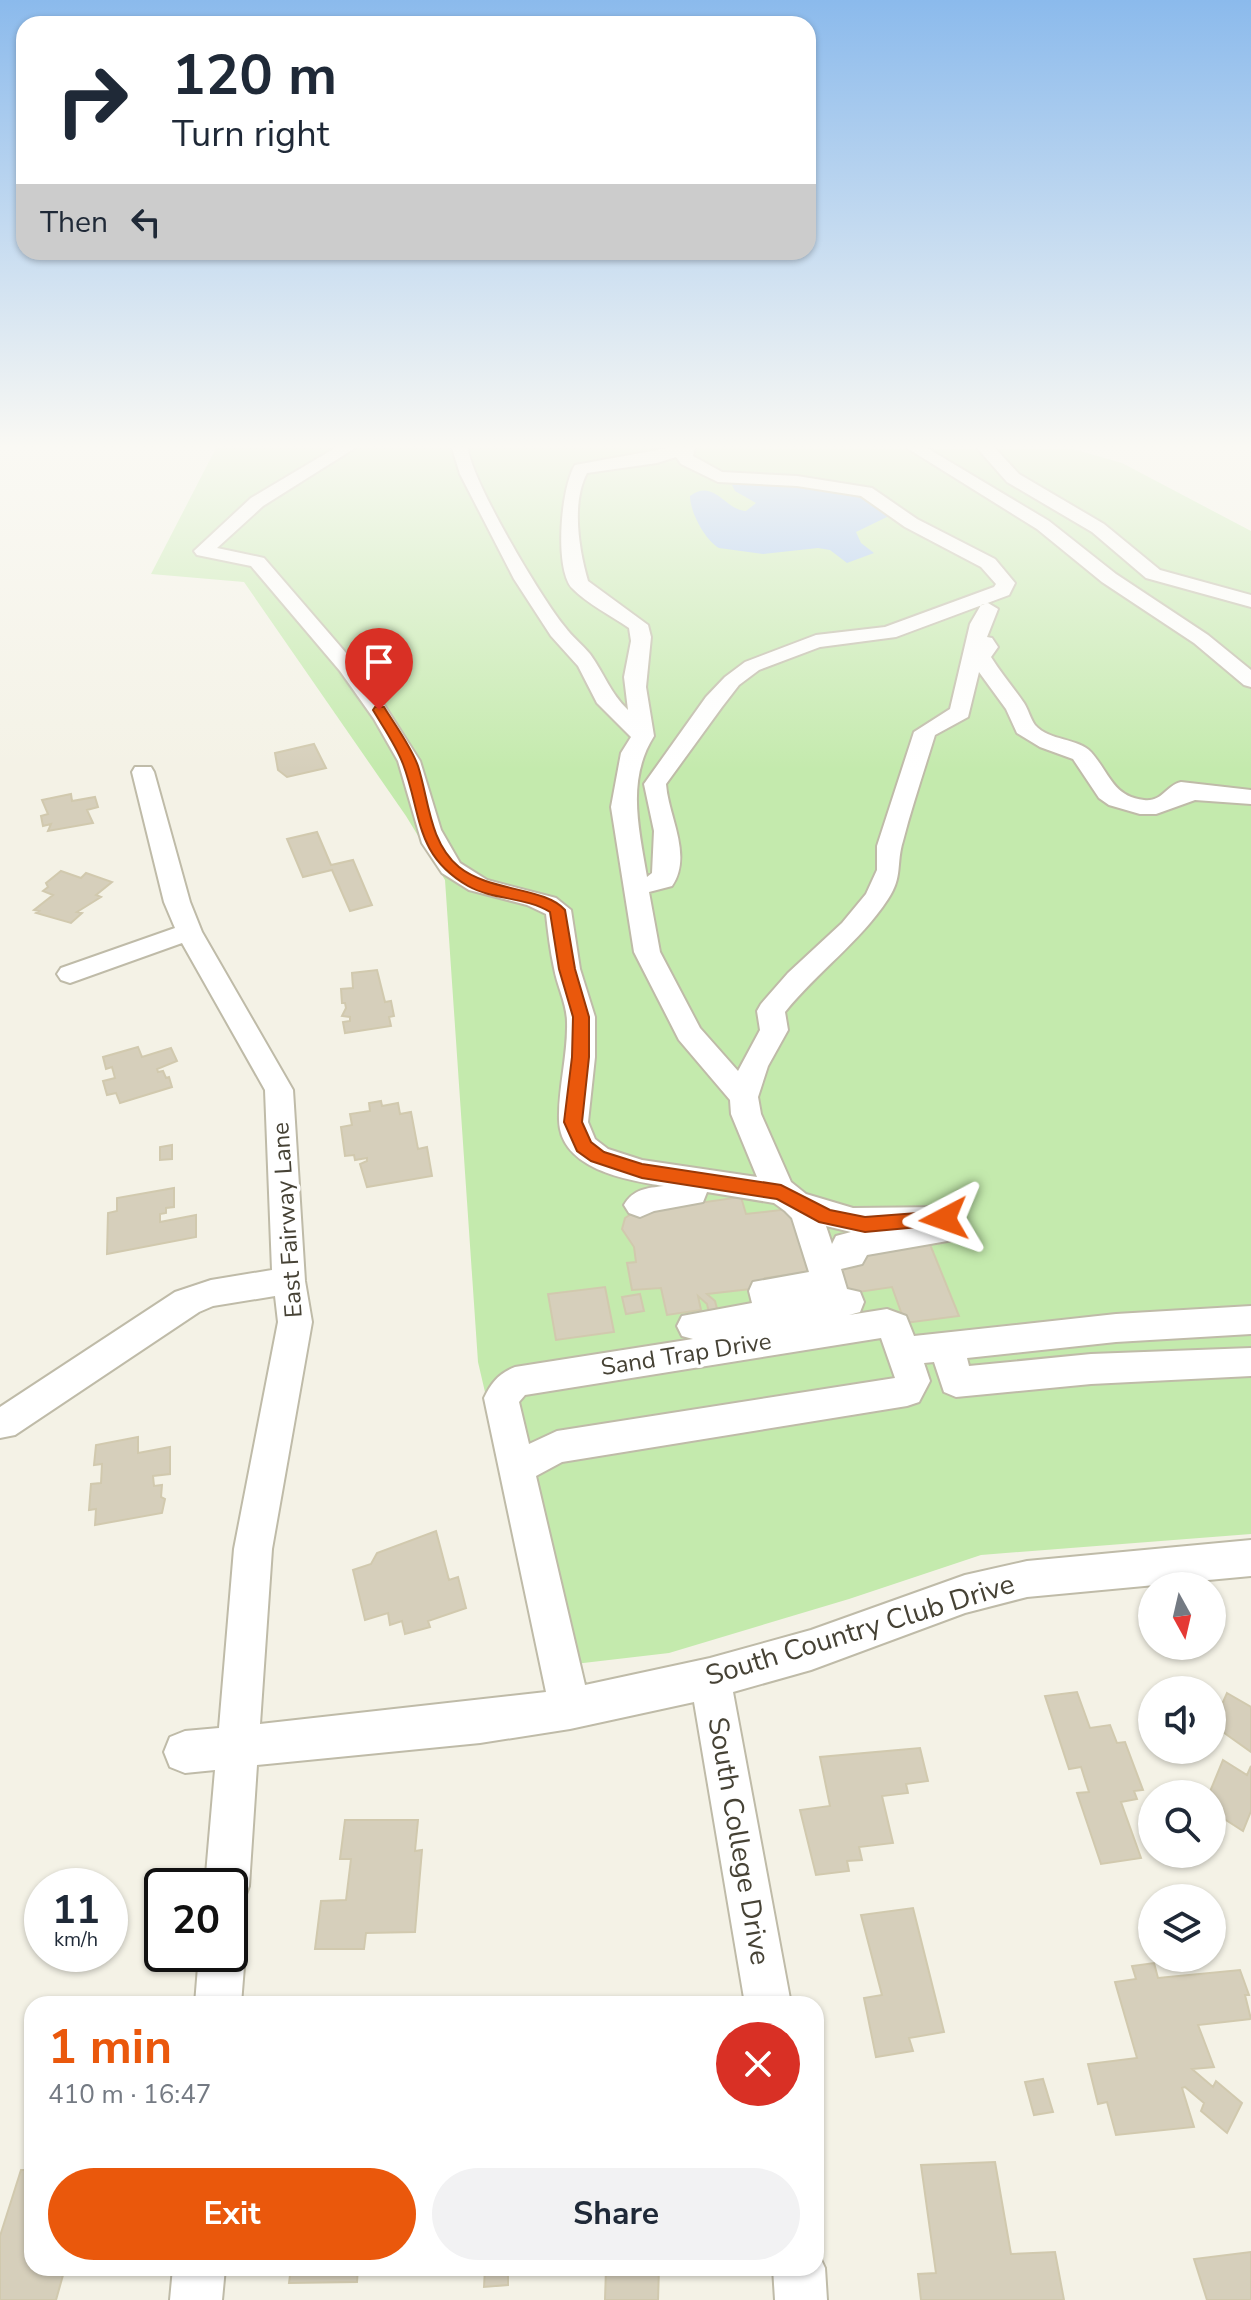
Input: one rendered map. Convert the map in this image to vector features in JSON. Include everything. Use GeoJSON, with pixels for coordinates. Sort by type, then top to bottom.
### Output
{"type":"FeatureCollection","features":[{"type":"Feature","properties":{"kind":"street"},"geometry":{"type":"LineString","coordinates":[[233,555],[257,562],[273,586],[307,619],[367,691],[410,763],[428,833],[453,870],[492,891],[543,901],[558,910],[567,969],[581,1017],[581,1057],[573,1122],[576,1136],[583,1146],[597,1157],[642,1171],[791,1198],[826,1217],[865,1224],[944,1219],[948,1230],[847,1245],[851,1255],[833,1287],[786,1304],[694,1326]]}},
{"type":"Feature","properties":{"kind":"street"},"geometry":{"type":"LineString","coordinates":[[511,555],[558,632],[588,666],[604,699],[635,724]]}},
{"type":"Feature","properties":{"kind":"street"},"geometry":{"type":"LineString","coordinates":[[575,555],[579,584],[638,625],[643,643],[635,674],[635,724],[624,809],[647,952],[689,1033],[744,1097]]}},
{"type":"Feature","properties":{"kind":"street"},"geometry":{"type":"LineString","coordinates":[[833,1287],[791,1198],[757,1145],[746,1114],[744,1097],[754,1066],[774,1030],[771,1011],[797,979],[851,929],[878,896],[889,870],[889,846],[925,732],[960,712],[980,620],[1006,583],[988,563],[973,555]]}},
{"type":"Feature","properties":{"kind":"street"},"geometry":{"type":"LineString","coordinates":[[1081,555],[1109,578],[1201,639],[1251,681]]}},
{"type":"Feature","properties":{"kind":"street"},"geometry":{"type":"LineString","coordinates":[[1131,555],[1153,574],[1251,601]]}},
{"type":"Feature","properties":{"kind":"street"},"geometry":{"type":"LineString","coordinates":[[636,887],[658,884],[663,881],[665,871],[665,820],[654,793],[655,784],[695,726],[732,681],[752,666],[782,652],[831,638],[980,620]]}},
{"type":"Feature","properties":{"kind":"street"},"geometry":{"type":"LineString","coordinates":[[980,620],[988,647],[981,657],[996,684],[1019,706],[1025,728],[1048,742],[1081,754],[1117,808],[1156,807],[1185,795],[1251,797]]}},
{"type":"Feature","properties":{"kind":"street","name":"East Fairway Lane"},"geometry":{"type":"LineString","coordinates":[[143,772],[177,902],[189,932],[279,1090],[289,1281],[295,1322],[253,1549],[228,1868]]}},
{"type":"Feature","properties":{"kind":"street"},"geometry":{"type":"LineString","coordinates":[[70,974],[189,932]]}},
{"type":"Feature","properties":{"kind":"street"},"geometry":{"type":"LineString","coordinates":[[640,1205],[646,1200],[692,1194],[690,1180]]}},
{"type":"Feature","properties":{"kind":"street"},"geometry":{"type":"LineString","coordinates":[[3,1424],[187,1302],[211,1293],[289,1281]]}},
{"type":"Feature","properties":{"kind":"street"},"geometry":{"type":"LineString","coordinates":[[516,1468],[557,1447],[907,1391],[913,1381],[903,1351],[1178,1324],[1251,1320]]}},
{"type":"Feature","properties":{"kind":"street","name":"Sand Trap Drive"},"geometry":{"type":"LineString","coordinates":[[570,1709],[501,1398],[515,1382],[878,1323],[894,1326],[903,1351]]}},
{"type":"Feature","properties":{"kind":"street"},"geometry":{"type":"LineString","coordinates":[[947,1347],[956,1382],[1091,1369],[1251,1362]]}},
{"type":"Feature","properties":{"kind":"street","name":"South Country Club Drive"},"geometry":{"type":"LineString","coordinates":[[185,1752],[480,1722],[570,1709],[710,1678],[811,1650],[965,1594],[1027,1579],[1251,1558]]}},
{"type":"Feature","properties":{"kind":"street","name":"South College Drive"},"geometry":{"type":"LineString","coordinates":[[710,1678],[767,1996]]}},
{"type":"Feature","properties":{"kind":"street"},"geometry":{"type":"LineString","coordinates":[[219,1996],[221,1972]]}},
{"type":"Feature","properties":{"kind":"street"},"geometry":{"type":"LineString","coordinates":[[196,2300],[198,2276]]}},
{"type":"Feature","properties":{"kind":"street"},"geometry":{"type":"LineString","coordinates":[[800,2276],[801,2300]]}},
{"type":"Feature","properties":{"kind":"green space"},"geometry":{"type":"Polygon","coordinates":[[[161,555],[1251,555],[1251,1534],[981,1555],[849,1599],[669,1653],[549,1667],[478,1362],[445,880],[406,816],[244,582],[151,574],[161,555]]]}},
{"type":"Feature","properties":{"kind":"water"},"geometry":{"type":"Polygon","coordinates":[[[837,555],[868,555],[847,563],[837,555]]]}},
{"type":"Feature","properties":{"kind":"building"},"geometry":{"type":"Polygon","coordinates":[[[314,744],[326,768],[287,777],[278,770],[275,753],[314,744]]]}},
{"type":"Feature","properties":{"kind":"building"},"geometry":{"type":"Polygon","coordinates":[[[71,794],[72,801],[95,797],[98,807],[87,810],[93,823],[48,831],[51,824],[43,826],[41,816],[48,814],[42,800],[71,794]]]}},
{"type":"Feature","properties":{"kind":"building"},"geometry":{"type":"Polygon","coordinates":[[[317,832],[331,865],[353,860],[372,905],[350,911],[332,870],[303,877],[287,839],[317,832]]]}},
{"type":"Feature","properties":{"kind":"building"},"geometry":{"type":"Polygon","coordinates":[[[61,871],[81,878],[86,873],[112,882],[96,895],[101,897],[77,912],[82,913],[71,923],[34,910],[53,895],[43,891],[48,887],[46,883],[61,871]]]}},
{"type":"Feature","properties":{"kind":"building"},"geometry":{"type":"Polygon","coordinates":[[[377,970],[385,1002],[391,1001],[394,1016],[389,1017],[391,1026],[345,1033],[343,1022],[350,1021],[350,1017],[342,1016],[346,1008],[342,1003],[341,989],[353,988],[352,973],[377,970]]]}},
{"type":"Feature","properties":{"kind":"building"},"geometry":{"type":"Polygon","coordinates":[[[138,1047],[142,1057],[171,1048],[177,1061],[157,1069],[158,1072],[163,1071],[166,1078],[169,1077],[172,1087],[120,1103],[116,1093],[107,1095],[103,1081],[115,1078],[112,1067],[106,1069],[103,1057],[138,1047]]]}},
{"type":"Feature","properties":{"kind":"building"},"geometry":{"type":"Polygon","coordinates":[[[381,1101],[382,1106],[398,1103],[400,1114],[411,1112],[418,1149],[427,1147],[432,1176],[367,1187],[360,1164],[367,1158],[355,1160],[354,1155],[345,1156],[341,1127],[352,1125],[350,1114],[370,1111],[369,1103],[381,1101]]]}},
{"type":"Feature","properties":{"kind":"building"},"geometry":{"type":"Polygon","coordinates":[[[172,1145],[172,1159],[160,1160],[160,1147],[172,1145]]]}},
{"type":"Feature","properties":{"kind":"building"},"geometry":{"type":"Polygon","coordinates":[[[174,1188],[174,1207],[166,1208],[166,1213],[160,1214],[160,1222],[196,1215],[196,1237],[107,1254],[108,1213],[117,1211],[117,1198],[174,1188]]]}},
{"type":"Feature","properties":{"kind":"building"},"geometry":{"type":"Polygon","coordinates":[[[741,1197],[746,1214],[789,1209],[799,1242],[810,1241],[812,1247],[801,1249],[808,1272],[765,1278],[768,1287],[707,1294],[715,1301],[719,1316],[710,1318],[707,1304],[698,1296],[701,1310],[667,1315],[661,1288],[632,1290],[627,1263],[636,1262],[634,1247],[622,1229],[625,1218],[634,1212],[741,1197]]]}},
{"type":"Feature","properties":{"kind":"building"},"geometry":{"type":"Polygon","coordinates":[[[925,1232],[959,1316],[905,1323],[892,1287],[845,1294],[833,1259],[925,1232]]]}},
{"type":"Feature","properties":{"kind":"building"},"geometry":{"type":"Polygon","coordinates":[[[605,1287],[614,1332],[556,1340],[548,1294],[605,1287]]]}},
{"type":"Feature","properties":{"kind":"building"},"geometry":{"type":"Polygon","coordinates":[[[640,1294],[644,1311],[626,1314],[622,1297],[640,1294]]]}},
{"type":"Feature","properties":{"kind":"building"},"geometry":{"type":"Polygon","coordinates":[[[138,1437],[138,1453],[170,1447],[170,1474],[153,1476],[154,1486],[162,1485],[161,1497],[165,1499],[162,1513],[95,1525],[96,1509],[89,1510],[91,1484],[101,1483],[102,1464],[94,1465],[96,1445],[138,1437]]]}},
{"type":"Feature","properties":{"kind":"building"},"geometry":{"type":"Polygon","coordinates":[[[436,1531],[449,1580],[458,1577],[466,1608],[428,1621],[430,1627],[405,1634],[402,1621],[390,1625],[388,1613],[365,1620],[353,1570],[371,1564],[377,1553],[436,1531]]]}},
{"type":"Feature","properties":{"kind":"building"},"geometry":{"type":"Polygon","coordinates":[[[1077,1692],[1090,1728],[1110,1725],[1117,1743],[1125,1742],[1139,1780],[1138,1791],[1134,1791],[1137,1799],[1121,1802],[1138,1850],[1138,1858],[1101,1864],[1077,1793],[1089,1792],[1081,1767],[1069,1769],[1045,1696],[1077,1692]]]}},
{"type":"Feature","properties":{"kind":"building"},"geometry":{"type":"Polygon","coordinates":[[[1227,1693],[1251,1707],[1251,1752],[1226,1734],[1227,1693]]]}},
{"type":"Feature","properties":{"kind":"building"},"geometry":{"type":"Polygon","coordinates":[[[920,1748],[928,1781],[906,1784],[908,1793],[882,1796],[893,1843],[859,1847],[862,1860],[847,1861],[849,1871],[816,1875],[800,1810],[830,1806],[820,1757],[920,1748]]]}},
{"type":"Feature","properties":{"kind":"building"},"geometry":{"type":"Polygon","coordinates":[[[1226,1762],[1247,1775],[1251,1766],[1251,1811],[1243,1831],[1226,1820],[1226,1780],[1215,1780],[1221,1764],[1226,1762]]]}},
{"type":"Feature","properties":{"kind":"building"},"geometry":{"type":"Polygon","coordinates":[[[345,1820],[418,1820],[415,1851],[422,1850],[415,1932],[366,1933],[364,1949],[315,1949],[321,1901],[346,1900],[351,1859],[340,1859],[345,1820]]]}},
{"type":"Feature","properties":{"kind":"building"},"geometry":{"type":"Polygon","coordinates":[[[913,1908],[944,2032],[909,2038],[913,2051],[876,2057],[864,1998],[882,1995],[861,1915],[913,1908]]]}},
{"type":"Feature","properties":{"kind":"building"},"geometry":{"type":"Polygon","coordinates":[[[1138,1965],[1138,1972],[1156,1972],[1158,1978],[1240,1970],[1249,1995],[1245,1995],[1251,2019],[1198,2025],[1214,2067],[1192,2069],[1213,2087],[1216,2081],[1242,2103],[1227,2133],[1201,2111],[1204,2103],[1185,2087],[1182,2088],[1194,2127],[1116,2135],[1107,2102],[1098,2104],[1088,2064],[1137,2058],[1115,1982],[1136,1979],[1132,1966],[1138,1965]]]}},
{"type":"Feature","properties":{"kind":"building"},"geometry":{"type":"Polygon","coordinates":[[[1043,2079],[1053,2112],[1034,2115],[1025,2082],[1043,2079]]]}},
{"type":"Feature","properties":{"kind":"building"},"geometry":{"type":"Polygon","coordinates":[[[995,2162],[1011,2254],[1055,2252],[1064,2300],[921,2300],[918,2274],[936,2273],[921,2165],[995,2162]]]}},
{"type":"Feature","properties":{"kind":"building"},"geometry":{"type":"Polygon","coordinates":[[[21,2170],[24,2170],[24,2276],[63,2276],[56,2300],[0,2300],[0,2236],[21,2170]]]}},
{"type":"Feature","properties":{"kind":"building"},"geometry":{"type":"Polygon","coordinates":[[[1251,2252],[1251,2300],[1207,2300],[1194,2259],[1251,2252]]]}},
{"type":"Feature","properties":{"kind":"building"},"geometry":{"type":"Polygon","coordinates":[[[290,2276],[357,2276],[357,2282],[289,2283],[290,2276]]]}},
{"type":"Feature","properties":{"kind":"building"},"geometry":{"type":"Polygon","coordinates":[[[485,2276],[508,2276],[508,2285],[484,2287],[485,2276]]]}},
{"type":"Feature","properties":{"kind":"building"},"geometry":{"type":"Polygon","coordinates":[[[606,2276],[659,2276],[658,2300],[605,2300],[606,2276]]]}},
{"type":"Feature","properties":{"kind":"route"},"geometry":{"type":"LineString","coordinates":[[379,710],[410,763],[428,833],[443,859],[453,870],[477,885],[543,901],[558,910],[567,969],[581,1017],[581,1057],[573,1122],[576,1136],[583,1146],[597,1157],[642,1171],[781,1192],[826,1217],[865,1224],[944,1219]]}}]}
